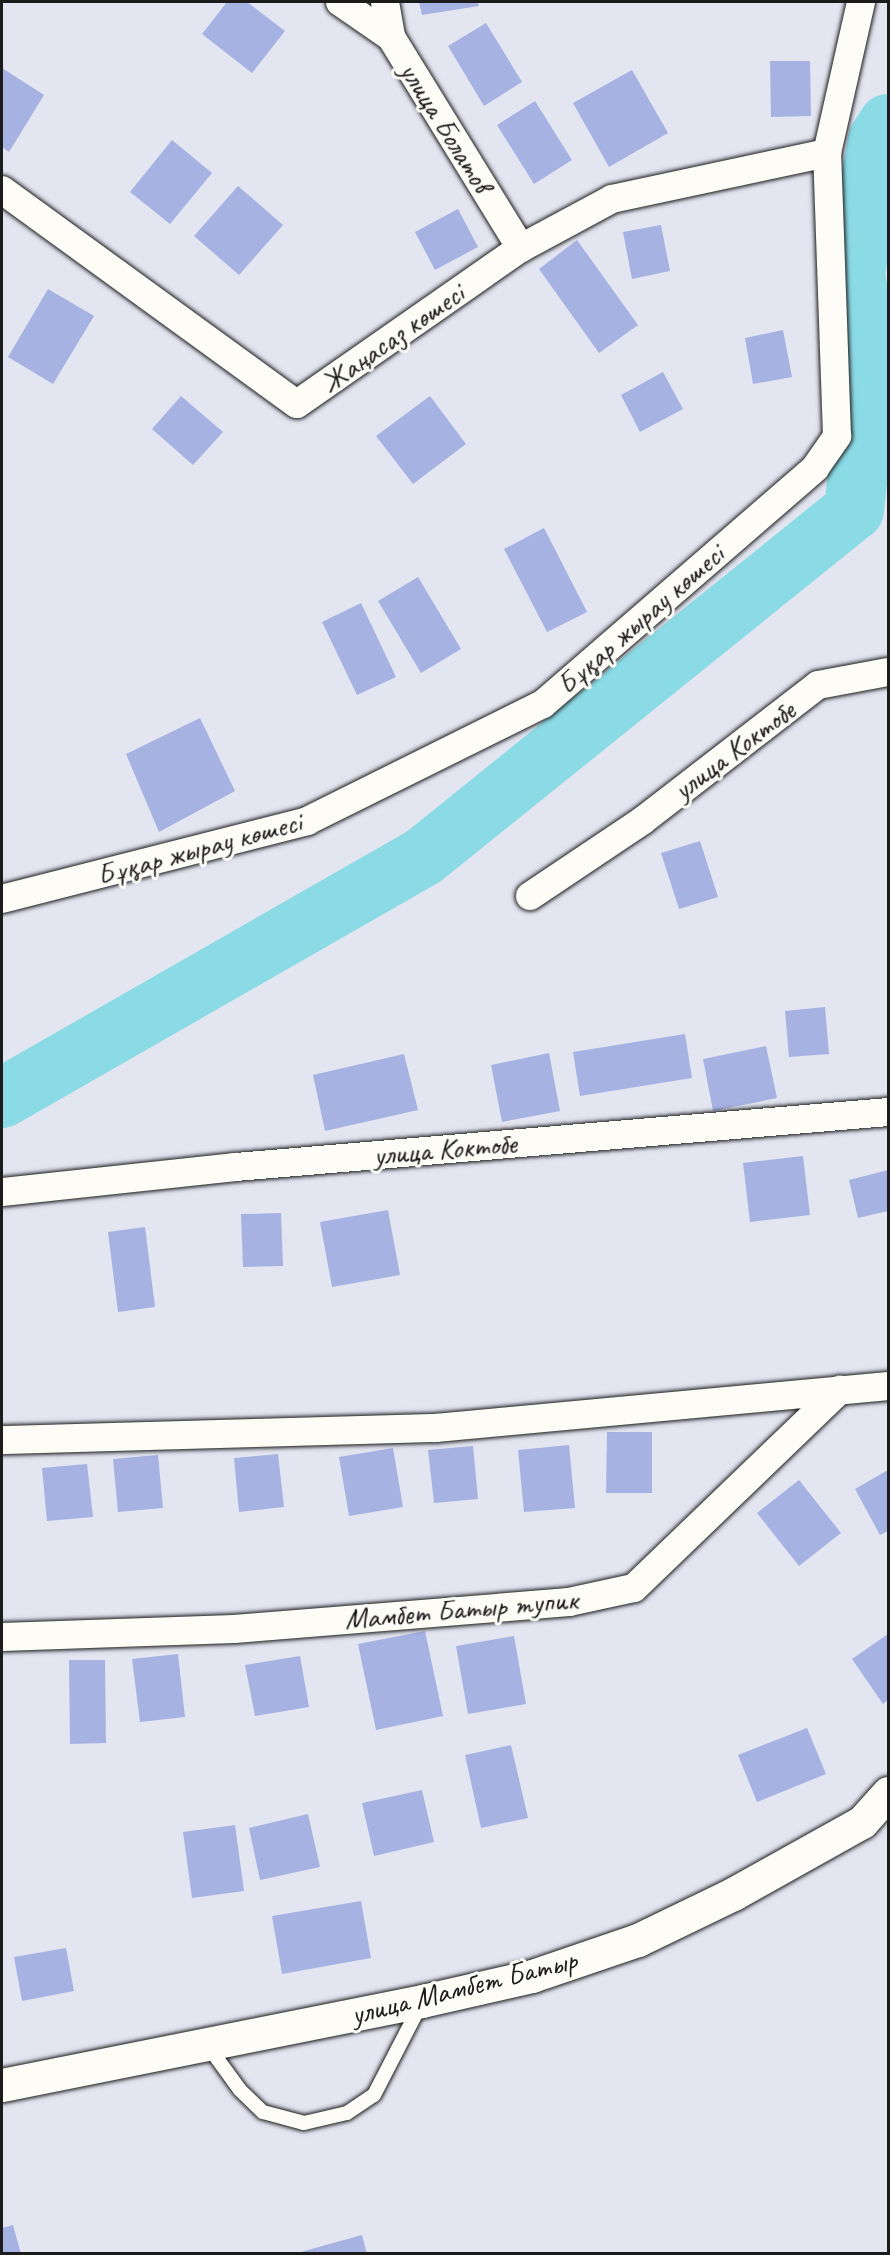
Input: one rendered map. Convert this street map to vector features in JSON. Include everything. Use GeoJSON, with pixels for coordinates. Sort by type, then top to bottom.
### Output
{"type":"FeatureCollection","features":[{"type":"Feature","properties":{"kind":"main road","name":"улица Мамбет Батыр"},"geometry":{"type":"LineString","coordinates":[[2,2085],[422,2001],[532,1976],[638,1940],[733,1894],[875,1818],[888,1793]]}},
{"type":"Feature","properties":{"kind":"street"},"geometry":{"type":"LineString","coordinates":[[340,2],[391,37]]}},
{"type":"Feature","properties":{"kind":"street","name":"улица Болатов"},"geometry":{"type":"LineString","coordinates":[[385,2],[391,37],[521,248]]}},
{"type":"Feature","properties":{"kind":"street","name":"Бұқар жырау көшесі"},"geometry":{"type":"LineString","coordinates":[[2,898],[307,821],[543,704],[815,468],[837,436],[827,153],[861,2]]}},
{"type":"Feature","properties":{"kind":"street","name":"Жаңасаз көшесі"},"geometry":{"type":"LineString","coordinates":[[2,190],[297,404],[521,248],[612,199],[827,153]]}},
{"type":"Feature","properties":{"kind":"street","name":"улица Коктобе"},"geometry":{"type":"LineString","coordinates":[[530,896],[642,820],[818,686],[888,672]]}},
{"type":"Feature","properties":{"kind":"street","name":"улица Коктобе"},"geometry":{"type":"LineString","coordinates":[[2,1192],[236,1167],[888,1112]]}},
{"type":"Feature","properties":{"kind":"street"},"geometry":{"type":"LineString","coordinates":[[2,1440],[436,1428],[888,1386]]}},
{"type":"Feature","properties":{"kind":"street","name":"Мамбет Батыр тупик"},"geometry":{"type":"LineString","coordinates":[[2,1637],[234,1629],[569,1602],[634,1588],[840,1390]]}},
{"type":"Feature","properties":{"kind":"lane"},"geometry":{"type":"LineString","coordinates":[[207,2044],[240,2091],[263,2112],[304,2123],[347,2113],[374,2095],[422,2001]]}},
{"type":"Feature","properties":{"kind":"building"},"geometry":{"type":"Polygon","coordinates":[[[227,2],[247,2],[285,31],[252,73],[202,34],[227,2]]]}},
{"type":"Feature","properties":{"kind":"building"},"geometry":{"type":"Polygon","coordinates":[[[419,2],[478,2],[479,6],[422,15],[419,2]]]}},
{"type":"Feature","properties":{"kind":"building"},"geometry":{"type":"Polygon","coordinates":[[[486,23],[522,82],[484,106],[448,46],[486,23]]]}},
{"type":"Feature","properties":{"kind":"building"},"geometry":{"type":"Polygon","coordinates":[[[770,61],[810,61],[811,116],[771,117],[770,61]]]}},
{"type":"Feature","properties":{"kind":"building"},"geometry":{"type":"Polygon","coordinates":[[[2,68],[44,95],[9,152],[2,147],[2,68]]]}},
{"type":"Feature","properties":{"kind":"building"},"geometry":{"type":"Polygon","coordinates":[[[632,70],[668,133],[609,167],[573,103],[632,70]]]}},
{"type":"Feature","properties":{"kind":"building"},"geometry":{"type":"Polygon","coordinates":[[[535,101],[572,160],[534,184],[497,125],[535,101]]]}},
{"type":"Feature","properties":{"kind":"building"},"geometry":{"type":"Polygon","coordinates":[[[172,140],[212,173],[170,224],[130,192],[172,140]]]}},
{"type":"Feature","properties":{"kind":"building"},"geometry":{"type":"Polygon","coordinates":[[[238,186],[283,225],[239,275],[194,236],[238,186]]]}},
{"type":"Feature","properties":{"kind":"building"},"geometry":{"type":"Polygon","coordinates":[[[458,209],[478,247],[435,270],[415,232],[458,209]]]}},
{"type":"Feature","properties":{"kind":"building"},"geometry":{"type":"Polygon","coordinates":[[[661,225],[670,271],[632,279],[623,232],[661,225]]]}},
{"type":"Feature","properties":{"kind":"building"},"geometry":{"type":"Polygon","coordinates":[[[577,240],[638,325],[599,353],[539,269],[577,240]]]}},
{"type":"Feature","properties":{"kind":"building"},"geometry":{"type":"Polygon","coordinates":[[[48,289],[94,316],[53,384],[8,357],[48,289]]]}},
{"type":"Feature","properties":{"kind":"building"},"geometry":{"type":"Polygon","coordinates":[[[783,330],[792,377],[753,384],[745,338],[783,330]]]}},
{"type":"Feature","properties":{"kind":"building"},"geometry":{"type":"Polygon","coordinates":[[[663,372],[683,409],[640,432],[621,395],[663,372]]]}},
{"type":"Feature","properties":{"kind":"building"},"geometry":{"type":"Polygon","coordinates":[[[181,396],[223,432],[193,465],[152,429],[181,396]]]}},
{"type":"Feature","properties":{"kind":"building"},"geometry":{"type":"Polygon","coordinates":[[[430,396],[466,444],[413,484],[376,436],[430,396]]]}},
{"type":"Feature","properties":{"kind":"building"},"geometry":{"type":"Polygon","coordinates":[[[544,528],[587,612],[547,632],[504,549],[544,528]]]}},
{"type":"Feature","properties":{"kind":"building"},"geometry":{"type":"Polygon","coordinates":[[[418,577],[461,649],[421,673],[378,601],[418,577]]]}},
{"type":"Feature","properties":{"kind":"building"},"geometry":{"type":"Polygon","coordinates":[[[361,603],[396,677],[357,695],[322,622],[361,603]]]}},
{"type":"Feature","properties":{"kind":"building"},"geometry":{"type":"Polygon","coordinates":[[[200,718],[235,791],[159,832],[126,754],[200,718]]]}},
{"type":"Feature","properties":{"kind":"building"},"geometry":{"type":"Polygon","coordinates":[[[700,841],[718,897],[679,909],[661,853],[700,841]]]}},
{"type":"Feature","properties":{"kind":"building"},"geometry":{"type":"Polygon","coordinates":[[[825,1007],[829,1054],[789,1057],[785,1011],[825,1007]]]}},
{"type":"Feature","properties":{"kind":"building"},"geometry":{"type":"Polygon","coordinates":[[[685,1034],[692,1078],[580,1096],[573,1052],[685,1034]]]}},
{"type":"Feature","properties":{"kind":"building"},"geometry":{"type":"Polygon","coordinates":[[[766,1046],[777,1098],[713,1111],[703,1059],[766,1046]]]}},
{"type":"Feature","properties":{"kind":"building"},"geometry":{"type":"Polygon","coordinates":[[[549,1053],[560,1111],[502,1122],[491,1065],[549,1053]]]}},
{"type":"Feature","properties":{"kind":"building"},"geometry":{"type":"Polygon","coordinates":[[[404,1054],[418,1110],[325,1131],[313,1075],[404,1054]]]}},
{"type":"Feature","properties":{"kind":"building"},"geometry":{"type":"Polygon","coordinates":[[[803,1156],[810,1215],[750,1222],[743,1163],[803,1156]]]}},
{"type":"Feature","properties":{"kind":"building"},"geometry":{"type":"Polygon","coordinates":[[[888,1170],[888,1211],[858,1218],[849,1180],[888,1170]]]}},
{"type":"Feature","properties":{"kind":"building"},"geometry":{"type":"Polygon","coordinates":[[[388,1210],[400,1275],[332,1287],[320,1222],[388,1210]]]}},
{"type":"Feature","properties":{"kind":"building"},"geometry":{"type":"Polygon","coordinates":[[[281,1213],[283,1266],[243,1267],[241,1214],[281,1213]]]}},
{"type":"Feature","properties":{"kind":"building"},"geometry":{"type":"Polygon","coordinates":[[[145,1227],[155,1307],[118,1312],[108,1232],[145,1227]]]}},
{"type":"Feature","properties":{"kind":"building"},"geometry":{"type":"Polygon","coordinates":[[[607,1432],[652,1432],[652,1493],[606,1493],[607,1432]]]}},
{"type":"Feature","properties":{"kind":"building"},"geometry":{"type":"Polygon","coordinates":[[[569,1445],[575,1508],[524,1512],[518,1450],[569,1445]]]}},
{"type":"Feature","properties":{"kind":"building"},"geometry":{"type":"Polygon","coordinates":[[[473,1446],[478,1499],[434,1503],[428,1450],[473,1446]]]}},
{"type":"Feature","properties":{"kind":"building"},"geometry":{"type":"Polygon","coordinates":[[[393,1448],[403,1507],[349,1516],[339,1457],[393,1448]]]}},
{"type":"Feature","properties":{"kind":"building"},"geometry":{"type":"Polygon","coordinates":[[[278,1454],[284,1507],[239,1512],[234,1458],[278,1454]]]}},
{"type":"Feature","properties":{"kind":"building"},"geometry":{"type":"Polygon","coordinates":[[[158,1455],[163,1508],[118,1512],[113,1459],[158,1455]]]}},
{"type":"Feature","properties":{"kind":"building"},"geometry":{"type":"Polygon","coordinates":[[[87,1464],[93,1517],[47,1521],[42,1468],[87,1464]]]}},
{"type":"Feature","properties":{"kind":"building"},"geometry":{"type":"Polygon","coordinates":[[[888,1470],[888,1531],[880,1535],[855,1489],[888,1470]]]}},
{"type":"Feature","properties":{"kind":"building"},"geometry":{"type":"Polygon","coordinates":[[[799,1480],[841,1533],[799,1566],[757,1513],[799,1480]]]}},
{"type":"Feature","properties":{"kind":"building"},"geometry":{"type":"Polygon","coordinates":[[[425,1631],[443,1716],[376,1730],[358,1644],[425,1631]]]}},
{"type":"Feature","properties":{"kind":"building"},"geometry":{"type":"Polygon","coordinates":[[[888,1634],[888,1700],[883,1704],[852,1659],[888,1634]]]}},
{"type":"Feature","properties":{"kind":"building"},"geometry":{"type":"Polygon","coordinates":[[[514,1636],[526,1704],[468,1714],[456,1646],[514,1636]]]}},
{"type":"Feature","properties":{"kind":"building"},"geometry":{"type":"Polygon","coordinates":[[[178,1654],[185,1717],[140,1722],[132,1659],[178,1654]]]}},
{"type":"Feature","properties":{"kind":"building"},"geometry":{"type":"Polygon","coordinates":[[[300,1656],[309,1707],[255,1716],[245,1665],[300,1656]]]}},
{"type":"Feature","properties":{"kind":"building"},"geometry":{"type":"Polygon","coordinates":[[[69,1660],[105,1660],[106,1743],[70,1744],[69,1660]]]}},
{"type":"Feature","properties":{"kind":"building"},"geometry":{"type":"Polygon","coordinates":[[[807,1728],[826,1774],[757,1802],[738,1755],[807,1728]]]}},
{"type":"Feature","properties":{"kind":"building"},"geometry":{"type":"Polygon","coordinates":[[[511,1745],[528,1818],[481,1828],[465,1755],[511,1745]]]}},
{"type":"Feature","properties":{"kind":"building"},"geometry":{"type":"Polygon","coordinates":[[[422,1790],[434,1842],[374,1856],[362,1803],[422,1790]]]}},
{"type":"Feature","properties":{"kind":"building"},"geometry":{"type":"Polygon","coordinates":[[[308,1814],[320,1867],[260,1880],[249,1828],[308,1814]]]}},
{"type":"Feature","properties":{"kind":"building"},"geometry":{"type":"Polygon","coordinates":[[[235,1825],[244,1891],[192,1898],[183,1832],[235,1825]]]}},
{"type":"Feature","properties":{"kind":"building"},"geometry":{"type":"Polygon","coordinates":[[[361,1901],[371,1958],[282,1974],[272,1916],[361,1901]]]}},
{"type":"Feature","properties":{"kind":"building"},"geometry":{"type":"Polygon","coordinates":[[[66,1948],[74,1991],[22,2001],[14,1957],[66,1948]]]}},
{"type":"Feature","properties":{"kind":"building"},"geometry":{"type":"Polygon","coordinates":[[[13,2225],[21,2254],[2,2254],[2,2228],[13,2225]]]}},
{"type":"Feature","properties":{"kind":"building"},"geometry":{"type":"Polygon","coordinates":[[[362,2235],[367,2254],[297,2254],[297,2253],[362,2235]]]}},
{"type":"Feature","properties":{"kind":"waterway"},"geometry":{"type":"LineString","coordinates":[[2,1098],[423,857],[854,510],[869,372],[855,273],[878,140],[888,124]]}}]}
